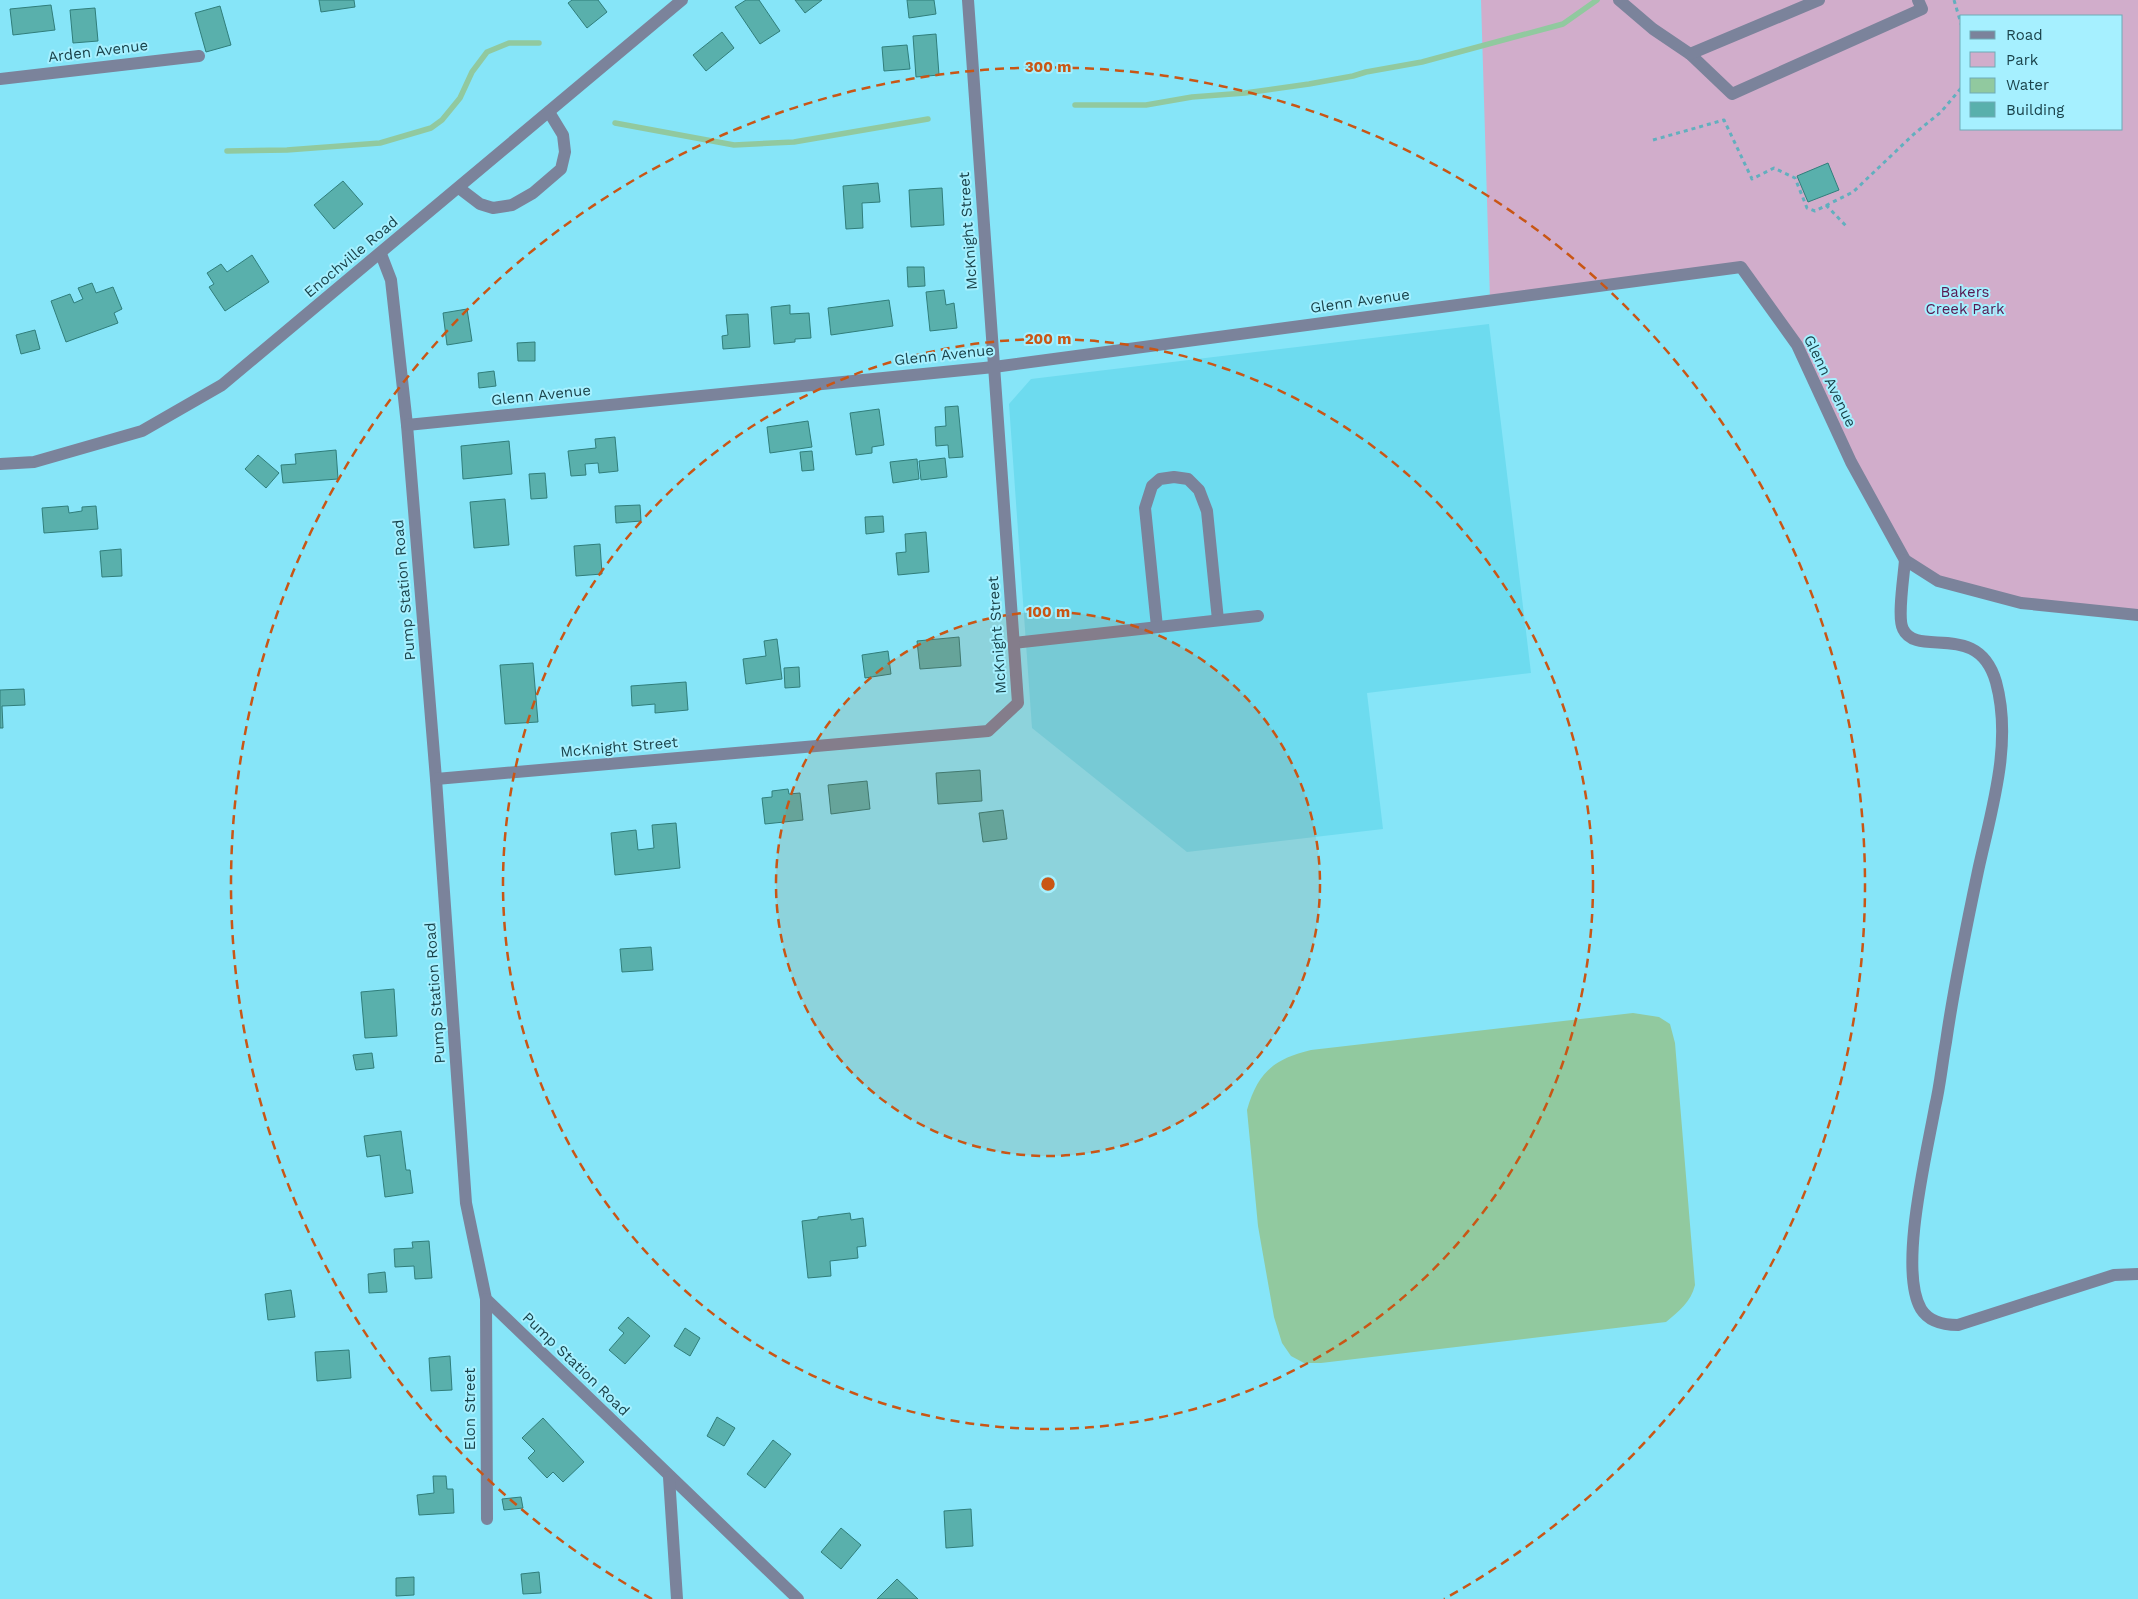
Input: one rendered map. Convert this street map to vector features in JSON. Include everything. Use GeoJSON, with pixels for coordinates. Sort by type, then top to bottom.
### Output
{"type":"FeatureCollection","features":[{"type":"Feature","properties":{"kind":"street","name":"Enochville Road"},"geometry":{"type":"LineString","coordinates":[[0,464],[34,462],[142,431],[222,385],[682,0]]}},
{"type":"Feature","properties":{"kind":"street","name":"McKnight Street"},"geometry":{"type":"LineString","coordinates":[[436,779],[988,731],[1018,703],[968,0]]}},
{"type":"Feature","properties":{"kind":"street"},"geometry":{"type":"LineString","coordinates":[[1619,0],[1654,30],[1690,54],[1732,94],[1922,9],[1918,0]]}},
{"type":"Feature","properties":{"kind":"street"},"geometry":{"type":"LineString","coordinates":[[1690,54],[1819,0]]}},
{"type":"Feature","properties":{"kind":"street","name":"Arden Avenue"},"geometry":{"type":"LineString","coordinates":[[0,79],[199,56]]}},
{"type":"Feature","properties":{"kind":"street"},"geometry":{"type":"LineString","coordinates":[[459,188],[480,204],[493,208],[512,205],[533,193],[561,169],[565,152],[563,135],[549,112]]}},
{"type":"Feature","properties":{"kind":"street","name":"Pump Station Road"},"geometry":{"type":"LineString","coordinates":[[380,254],[390,280],[407,425],[436,779],[466,1203],[486,1300],[798,1599]]}},
{"type":"Feature","properties":{"kind":"street","name":"Glenn Avenue"},"geometry":{"type":"LineString","coordinates":[[407,425],[994,367],[1741,266],[1797,345],[1851,462],[1905,560],[1938,581],[2021,603],[2138,615]]}},
{"type":"Feature","properties":{"kind":"street"},"geometry":{"type":"LineString","coordinates":[[1157,627],[1144,508],[1152,486],[1160,479],[1174,477],[1188,480],[1199,490],[1207,511],[1218,620]]}},
{"type":"Feature","properties":{"kind":"street"},"geometry":{"type":"LineString","coordinates":[[1905,560],[1901,620],[1903,630],[1910,637],[1922,641],[1955,643],[1974,649],[1987,660],[1996,683],[2002,722],[1999,778],[1952,1002],[1937,1100],[1915,1215],[1914,1290],[1920,1307],[1927,1317],[1944,1325],[1958,1325],[2114,1275],[2138,1274]]}},
{"type":"Feature","properties":{"kind":"street"},"geometry":{"type":"LineString","coordinates":[[1014,643],[1258,616]]}},
{"type":"Feature","properties":{"kind":"street","name":"Elon Street"},"geometry":{"type":"LineString","coordinates":[[486,1300],[487,1519]]}},
{"type":"Feature","properties":{"kind":"street"},"geometry":{"type":"LineString","coordinates":[[669,1477],[677,1599]]}},
{"type":"Feature","properties":{"kind":"path"},"geometry":{"type":"LineString","coordinates":[[1954,0],[1960,20]]}},
{"type":"Feature","properties":{"kind":"path"},"geometry":{"type":"LineString","coordinates":[[1653,140],[1724,120],[1752,179],[1774,168],[1795,178],[1808,208],[1811,211],[1815,211],[1853,192],[1941,112],[1960,89]]}},
{"type":"Feature","properties":{"kind":"path"},"geometry":{"type":"LineString","coordinates":[[1826,205],[1848,228]]}},
{"type":"Feature","properties":{"kind":"shaded area"},"geometry":{"type":"Polygon","coordinates":[[[1489,324],[1531,673],[1367,693],[1383,829],[1187,852],[1032,728],[1009,404],[1031,379],[1489,324]]]}},
{"type":"Feature","properties":{"kind":"green space","name":"Bakers Creek Park"},"geometry":{"type":"Polygon","coordinates":[[[1481,0],[2138,0],[2138,616],[2021,603],[1938,581],[1905,560],[1797,345],[1741,267],[1490,300],[1481,0]]]}},
{"type":"Feature","properties":{"kind":"water"},"geometry":{"type":"Polygon","coordinates":[[[1633,1013],[1659,1017],[1670,1024],[1675,1043],[1695,1285],[1691,1296],[1680,1310],[1666,1322],[1321,1363],[1304,1363],[1291,1356],[1282,1343],[1274,1317],[1258,1226],[1247,1110],[1256,1086],[1269,1069],[1287,1058],[1311,1050],[1633,1013]]]}},
{"type":"Feature","properties":{"kind":"building"},"geometry":{"type":"Polygon","coordinates":[[[319,0],[354,0],[355,7],[321,12],[319,0]]]}},
{"type":"Feature","properties":{"kind":"building"},"geometry":{"type":"Polygon","coordinates":[[[572,0],[598,0],[607,12],[587,28],[568,3],[572,0]]]}},
{"type":"Feature","properties":{"kind":"building"},"geometry":{"type":"Polygon","coordinates":[[[746,0],[759,0],[780,31],[760,44],[735,7],[746,0]]]}},
{"type":"Feature","properties":{"kind":"building"},"geometry":{"type":"Polygon","coordinates":[[[795,0],[822,0],[805,13],[795,0]]]}},
{"type":"Feature","properties":{"kind":"building"},"geometry":{"type":"Polygon","coordinates":[[[907,0],[934,0],[936,14],[909,18],[907,0]]]}},
{"type":"Feature","properties":{"kind":"building"},"geometry":{"type":"Polygon","coordinates":[[[51,5],[55,30],[13,35],[10,9],[51,5]]]}},
{"type":"Feature","properties":{"kind":"building"},"geometry":{"type":"Polygon","coordinates":[[[220,6],[231,45],[206,52],[195,13],[220,6]]]}},
{"type":"Feature","properties":{"kind":"building"},"geometry":{"type":"Polygon","coordinates":[[[95,8],[98,41],[73,43],[70,10],[95,8]]]}},
{"type":"Feature","properties":{"kind":"building"},"geometry":{"type":"Polygon","coordinates":[[[722,32],[734,48],[706,71],[693,55],[722,32]]]}},
{"type":"Feature","properties":{"kind":"building"},"geometry":{"type":"Polygon","coordinates":[[[936,34],[939,75],[916,77],[913,36],[936,34]]]}},
{"type":"Feature","properties":{"kind":"building"},"geometry":{"type":"Polygon","coordinates":[[[907,45],[910,69],[884,71],[882,47],[907,45]]]}},
{"type":"Feature","properties":{"kind":"building"},"geometry":{"type":"Polygon","coordinates":[[[1828,163],[1839,190],[1808,202],[1797,176],[1828,163]]]}},
{"type":"Feature","properties":{"kind":"building"},"geometry":{"type":"Polygon","coordinates":[[[343,181],[363,204],[334,229],[314,205],[343,181]]]}},
{"type":"Feature","properties":{"kind":"building"},"geometry":{"type":"Polygon","coordinates":[[[878,183],[880,202],[862,203],[863,228],[846,229],[843,186],[878,183]]]}},
{"type":"Feature","properties":{"kind":"building"},"geometry":{"type":"Polygon","coordinates":[[[942,188],[944,225],[911,227],[909,190],[942,188]]]}},
{"type":"Feature","properties":{"kind":"building"},"geometry":{"type":"Polygon","coordinates":[[[252,255],[269,282],[225,311],[209,287],[214,284],[207,273],[221,264],[227,272],[252,255]]]}},
{"type":"Feature","properties":{"kind":"building"},"geometry":{"type":"Polygon","coordinates":[[[907,267],[924,267],[925,286],[908,287],[907,267]]]}},
{"type":"Feature","properties":{"kind":"building"},"geometry":{"type":"Polygon","coordinates":[[[92,283],[96,293],[113,287],[122,309],[114,313],[118,323],[66,342],[51,301],[70,294],[74,303],[83,299],[78,288],[92,283]]]}},
{"type":"Feature","properties":{"kind":"building"},"geometry":{"type":"Polygon","coordinates":[[[944,290],[946,305],[954,303],[957,328],[930,331],[926,292],[944,290]]]}},
{"type":"Feature","properties":{"kind":"building"},"geometry":{"type":"Polygon","coordinates":[[[889,300],[893,326],[831,335],[828,308],[889,300]]]}},
{"type":"Feature","properties":{"kind":"building"},"geometry":{"type":"Polygon","coordinates":[[[790,305],[790,314],[809,313],[811,338],[795,339],[795,342],[774,344],[771,307],[790,305]]]}},
{"type":"Feature","properties":{"kind":"building"},"geometry":{"type":"Polygon","coordinates":[[[467,309],[472,341],[447,345],[443,313],[467,309]]]}},
{"type":"Feature","properties":{"kind":"building"},"geometry":{"type":"Polygon","coordinates":[[[748,314],[750,347],[723,349],[722,336],[728,335],[726,315],[748,314]]]}},
{"type":"Feature","properties":{"kind":"building"},"geometry":{"type":"Polygon","coordinates":[[[35,330],[40,349],[21,354],[16,335],[35,330]]]}},
{"type":"Feature","properties":{"kind":"building"},"geometry":{"type":"Polygon","coordinates":[[[535,342],[535,361],[518,361],[517,343],[535,342]]]}},
{"type":"Feature","properties":{"kind":"building"},"geometry":{"type":"Polygon","coordinates":[[[494,371],[496,386],[479,388],[478,373],[494,371]]]}},
{"type":"Feature","properties":{"kind":"building"},"geometry":{"type":"Polygon","coordinates":[[[958,406],[963,457],[949,458],[948,445],[936,446],[935,427],[946,426],[945,407],[958,406]]]}},
{"type":"Feature","properties":{"kind":"building"},"geometry":{"type":"Polygon","coordinates":[[[879,409],[884,445],[872,447],[872,453],[856,455],[850,413],[879,409]]]}},
{"type":"Feature","properties":{"kind":"building"},"geometry":{"type":"Polygon","coordinates":[[[808,421],[812,447],[770,453],[767,427],[808,421]]]}},
{"type":"Feature","properties":{"kind":"building"},"geometry":{"type":"Polygon","coordinates":[[[615,437],[618,471],[599,473],[598,463],[585,464],[586,475],[571,476],[568,451],[596,448],[595,439],[615,437]]]}},
{"type":"Feature","properties":{"kind":"building"},"geometry":{"type":"Polygon","coordinates":[[[509,441],[512,474],[463,479],[461,446],[509,441]]]}},
{"type":"Feature","properties":{"kind":"building"},"geometry":{"type":"Polygon","coordinates":[[[336,450],[338,479],[283,483],[281,465],[296,464],[295,454],[336,450]]]}},
{"type":"Feature","properties":{"kind":"building"},"geometry":{"type":"Polygon","coordinates":[[[812,451],[814,470],[802,471],[800,452],[812,451]]]}},
{"type":"Feature","properties":{"kind":"building"},"geometry":{"type":"Polygon","coordinates":[[[258,455],[279,473],[266,488],[245,469],[258,455]]]}},
{"type":"Feature","properties":{"kind":"building"},"geometry":{"type":"Polygon","coordinates":[[[945,458],[947,477],[921,480],[919,461],[945,458]]]}},
{"type":"Feature","properties":{"kind":"building"},"geometry":{"type":"Polygon","coordinates":[[[917,459],[919,479],[893,483],[890,462],[917,459]]]}},
{"type":"Feature","properties":{"kind":"building"},"geometry":{"type":"Polygon","coordinates":[[[545,473],[547,498],[531,499],[529,474],[545,473]]]}},
{"type":"Feature","properties":{"kind":"building"},"geometry":{"type":"Polygon","coordinates":[[[505,499],[509,545],[474,548],[470,502],[505,499]]]}},
{"type":"Feature","properties":{"kind":"building"},"geometry":{"type":"Polygon","coordinates":[[[640,505],[641,521],[616,523],[615,506],[640,505]]]}},
{"type":"Feature","properties":{"kind":"building"},"geometry":{"type":"Polygon","coordinates":[[[68,506],[69,513],[82,511],[82,507],[96,506],[98,529],[44,533],[42,508],[68,506]]]}},
{"type":"Feature","properties":{"kind":"building"},"geometry":{"type":"Polygon","coordinates":[[[883,516],[884,532],[866,534],[865,517],[883,516]]]}},
{"type":"Feature","properties":{"kind":"building"},"geometry":{"type":"Polygon","coordinates":[[[926,532],[929,572],[898,575],[896,553],[906,552],[905,534],[926,532]]]}},
{"type":"Feature","properties":{"kind":"building"},"geometry":{"type":"Polygon","coordinates":[[[600,544],[602,574],[576,576],[574,546],[600,544]]]}},
{"type":"Feature","properties":{"kind":"building"},"geometry":{"type":"Polygon","coordinates":[[[121,549],[122,576],[102,577],[100,551],[121,549]]]}},
{"type":"Feature","properties":{"kind":"building"},"geometry":{"type":"Polygon","coordinates":[[[959,637],[961,666],[920,669],[917,641],[959,637]]]}},
{"type":"Feature","properties":{"kind":"building"},"geometry":{"type":"Polygon","coordinates":[[[777,639],[782,679],[746,684],[743,659],[766,656],[764,641],[777,639]]]}},
{"type":"Feature","properties":{"kind":"building"},"geometry":{"type":"Polygon","coordinates":[[[888,651],[891,674],[865,678],[862,655],[888,651]]]}},
{"type":"Feature","properties":{"kind":"building"},"geometry":{"type":"Polygon","coordinates":[[[533,663],[538,722],[505,724],[500,665],[533,663]]]}},
{"type":"Feature","properties":{"kind":"building"},"geometry":{"type":"Polygon","coordinates":[[[799,667],[800,687],[785,688],[784,668],[799,667]]]}},
{"type":"Feature","properties":{"kind":"building"},"geometry":{"type":"Polygon","coordinates":[[[686,682],[688,710],[655,713],[655,704],[632,706],[631,686],[686,682]]]}},
{"type":"Feature","properties":{"kind":"building"},"geometry":{"type":"Polygon","coordinates":[[[24,689],[25,705],[2,706],[3,728],[0,728],[0,690],[24,689]]]}},
{"type":"Feature","properties":{"kind":"building"},"geometry":{"type":"Polygon","coordinates":[[[980,770],[982,801],[938,804],[936,773],[980,770]]]}},
{"type":"Feature","properties":{"kind":"building"},"geometry":{"type":"Polygon","coordinates":[[[867,781],[870,809],[831,814],[828,785],[867,781]]]}},
{"type":"Feature","properties":{"kind":"building"},"geometry":{"type":"Polygon","coordinates":[[[788,789],[789,794],[800,793],[803,820],[765,824],[762,798],[772,797],[772,791],[788,789]]]}},
{"type":"Feature","properties":{"kind":"building"},"geometry":{"type":"Polygon","coordinates":[[[1003,810],[1007,839],[983,842],[979,813],[1003,810]]]}},
{"type":"Feature","properties":{"kind":"building"},"geometry":{"type":"Polygon","coordinates":[[[676,823],[680,868],[615,875],[611,833],[636,830],[638,850],[654,848],[652,825],[676,823]]]}},
{"type":"Feature","properties":{"kind":"building"},"geometry":{"type":"Polygon","coordinates":[[[651,947],[653,970],[622,972],[620,949],[651,947]]]}},
{"type":"Feature","properties":{"kind":"building"},"geometry":{"type":"Polygon","coordinates":[[[394,989],[397,1036],[365,1038],[361,992],[394,989]]]}},
{"type":"Feature","properties":{"kind":"building"},"geometry":{"type":"Polygon","coordinates":[[[372,1053],[374,1068],[356,1070],[353,1055],[372,1053]]]}},
{"type":"Feature","properties":{"kind":"building"},"geometry":{"type":"Polygon","coordinates":[[[401,1131],[406,1170],[410,1170],[413,1193],[385,1197],[380,1155],[367,1157],[364,1136],[401,1131]]]}},
{"type":"Feature","properties":{"kind":"building"},"geometry":{"type":"Polygon","coordinates":[[[850,1213],[851,1220],[863,1218],[866,1246],[857,1247],[858,1258],[830,1261],[831,1276],[808,1278],[802,1221],[850,1213]]]}},
{"type":"Feature","properties":{"kind":"building"},"geometry":{"type":"Polygon","coordinates":[[[429,1241],[432,1278],[415,1279],[414,1266],[395,1267],[394,1249],[413,1248],[412,1242],[429,1241]]]}},
{"type":"Feature","properties":{"kind":"building"},"geometry":{"type":"Polygon","coordinates":[[[385,1272],[387,1292],[369,1293],[368,1274],[385,1272]]]}},
{"type":"Feature","properties":{"kind":"building"},"geometry":{"type":"Polygon","coordinates":[[[291,1290],[295,1317],[268,1320],[265,1294],[291,1290]]]}},
{"type":"Feature","properties":{"kind":"building"},"geometry":{"type":"Polygon","coordinates":[[[628,1317],[650,1336],[625,1364],[609,1350],[624,1333],[618,1328],[628,1317]]]}},
{"type":"Feature","properties":{"kind":"building"},"geometry":{"type":"Polygon","coordinates":[[[685,1328],[700,1338],[690,1356],[674,1346],[685,1328]]]}},
{"type":"Feature","properties":{"kind":"building"},"geometry":{"type":"Polygon","coordinates":[[[349,1350],[351,1378],[317,1381],[315,1352],[349,1350]]]}},
{"type":"Feature","properties":{"kind":"building"},"geometry":{"type":"Polygon","coordinates":[[[450,1356],[452,1390],[431,1391],[429,1358],[450,1356]]]}},
{"type":"Feature","properties":{"kind":"building"},"geometry":{"type":"Polygon","coordinates":[[[717,1417],[735,1428],[724,1446],[707,1436],[717,1417]]]}},
{"type":"Feature","properties":{"kind":"building"},"geometry":{"type":"Polygon","coordinates":[[[543,1418],[584,1462],[563,1482],[553,1472],[547,1478],[528,1458],[535,1451],[522,1438],[543,1418]]]}},
{"type":"Feature","properties":{"kind":"building"},"geometry":{"type":"Polygon","coordinates":[[[773,1440],[791,1454],[765,1488],[747,1474],[773,1440]]]}},
{"type":"Feature","properties":{"kind":"building"},"geometry":{"type":"Polygon","coordinates":[[[433,1476],[446,1476],[447,1489],[453,1489],[454,1513],[419,1515],[417,1495],[434,1493],[433,1476]]]}},
{"type":"Feature","properties":{"kind":"building"},"geometry":{"type":"Polygon","coordinates":[[[521,1497],[523,1508],[504,1510],[502,1499],[521,1497]]]}},
{"type":"Feature","properties":{"kind":"building"},"geometry":{"type":"Polygon","coordinates":[[[971,1509],[973,1546],[946,1548],[944,1511],[971,1509]]]}},
{"type":"Feature","properties":{"kind":"building"},"geometry":{"type":"Polygon","coordinates":[[[841,1528],[861,1545],[841,1569],[821,1552],[841,1528]]]}},
{"type":"Feature","properties":{"kind":"building"},"geometry":{"type":"Polygon","coordinates":[[[539,1572],[541,1593],[523,1594],[521,1574],[539,1572]]]}},
{"type":"Feature","properties":{"kind":"building"},"geometry":{"type":"Polygon","coordinates":[[[414,1577],[414,1595],[396,1596],[396,1578],[414,1577]]]}},
{"type":"Feature","properties":{"kind":"building"},"geometry":{"type":"Polygon","coordinates":[[[897,1579],[918,1599],[877,1599],[897,1579]]]}},
{"type":"Feature","properties":{"kind":"waterway"},"geometry":{"type":"LineString","coordinates":[[1075,105],[1146,105],[1192,97],[1245,93],[1353,76],[1422,62],[1563,24],[1597,0]]}},
{"type":"Feature","properties":{"kind":"waterway"},"geometry":{"type":"LineString","coordinates":[[227,151],[287,150],[380,143],[431,128],[442,120],[460,98],[472,72],[487,52],[509,43],[539,43]]}},
{"type":"Feature","properties":{"kind":"waterway"},"geometry":{"type":"LineString","coordinates":[[615,123],[734,145],[794,142],[928,119]]}}]}
